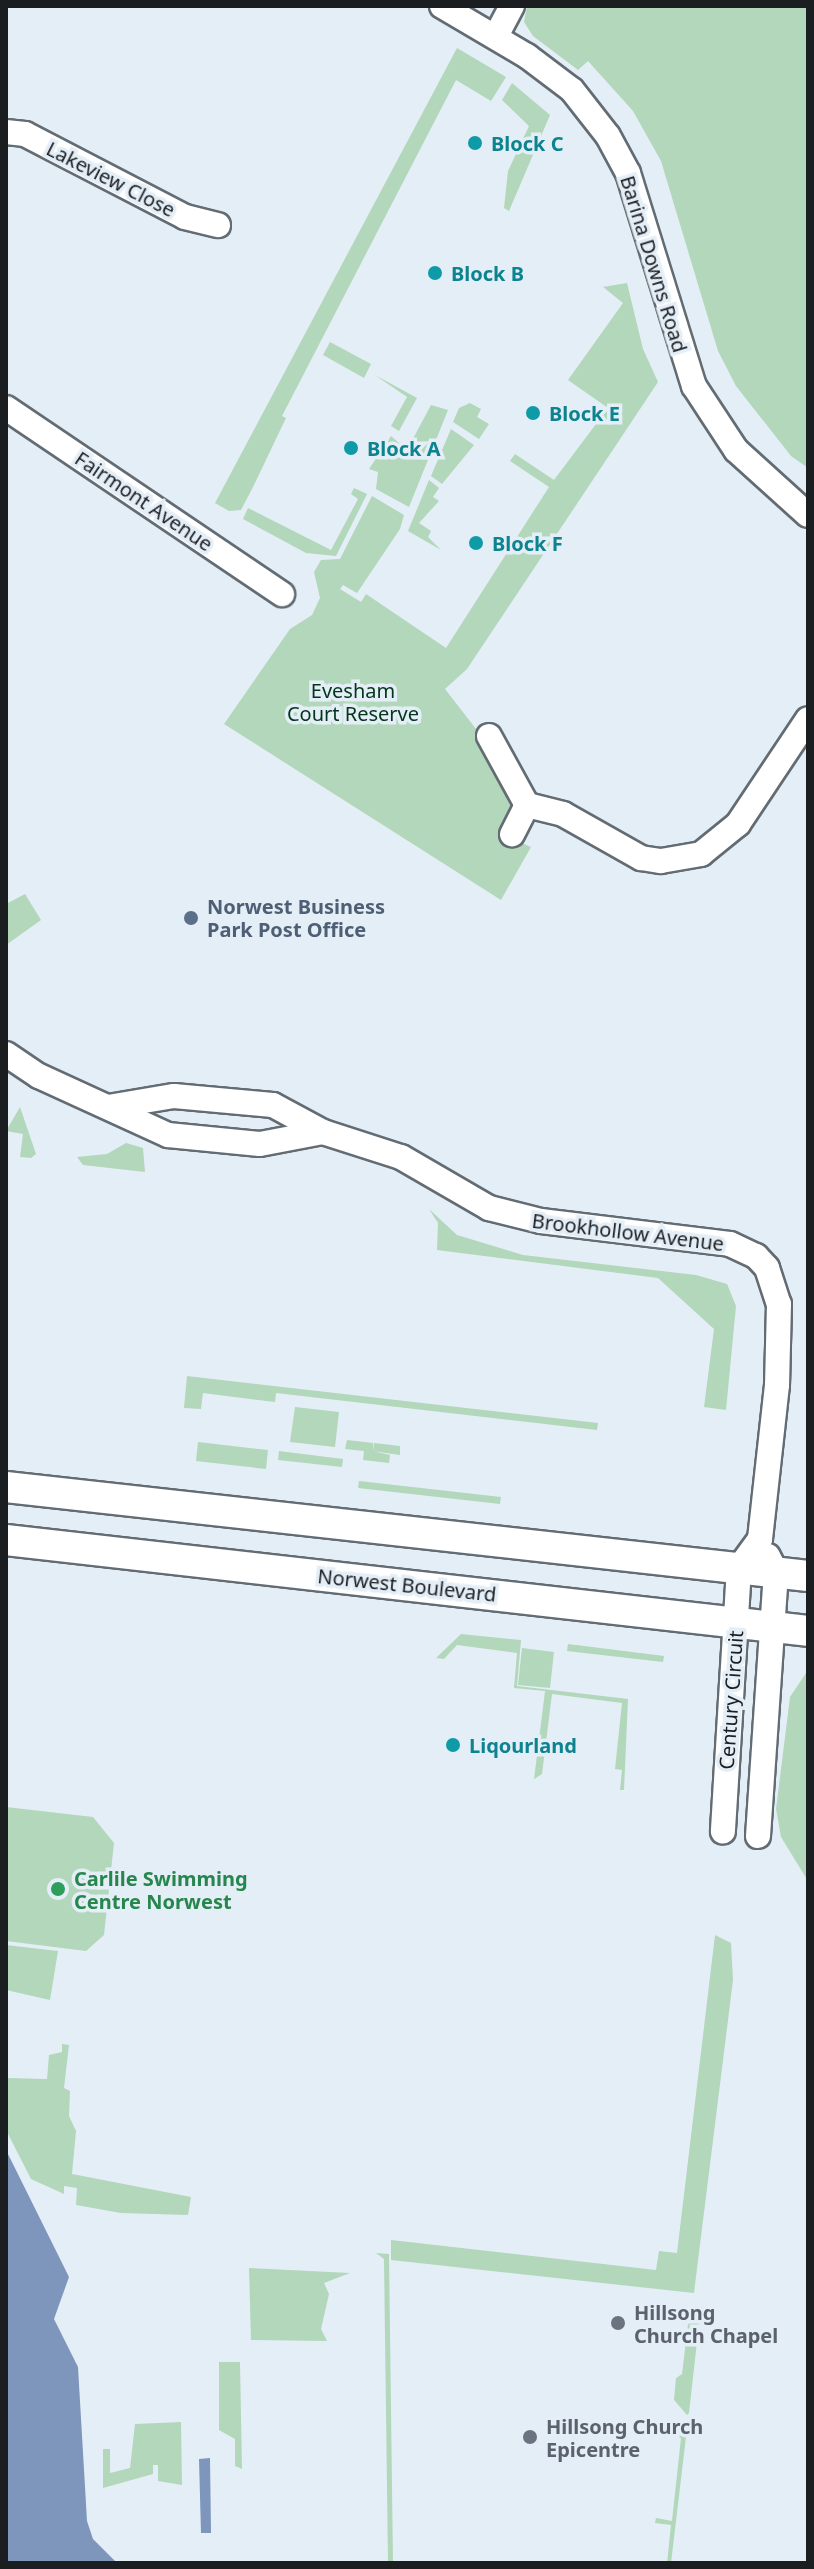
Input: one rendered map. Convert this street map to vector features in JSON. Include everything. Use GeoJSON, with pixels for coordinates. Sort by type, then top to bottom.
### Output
{"type":"FeatureCollection","features":[{"type":"Feature","properties":{"kind":"main road"},"geometry":{"type":"LineString","coordinates":[[6,1487],[808,1576]]}},
{"type":"Feature","properties":{"kind":"main road","name":"Norwest Boulevard"},"geometry":{"type":"LineString","coordinates":[[6,1540],[808,1631]]}},
{"type":"Feature","properties":{"kind":"street","name":"Barina Downs Road"},"geometry":{"type":"LineString","coordinates":[[442,6],[496,36],[572,90],[608,136],[628,173],[694,386],[736,450],[808,515]]}},
{"type":"Feature","properties":{"kind":"street"},"geometry":{"type":"LineString","coordinates":[[496,36],[512,6]]}},
{"type":"Feature","properties":{"kind":"street","name":"Lakeview Close"},"geometry":{"type":"LineString","coordinates":[[6,132],[25,134],[185,217],[218,225]]}},
{"type":"Feature","properties":{"kind":"street","name":"Fairmont Avenue"},"geometry":{"type":"LineString","coordinates":[[6,408],[282,594]]}},
{"type":"Feature","properties":{"kind":"street"},"geometry":{"type":"LineString","coordinates":[[489,736],[527,805],[563,814],[641,858],[701,854],[738,824],[808,719]]}},
{"type":"Feature","properties":{"kind":"street"},"geometry":{"type":"LineString","coordinates":[[512,834],[527,805]]}},
{"type":"Feature","properties":{"kind":"street","name":"Brookhollow Avenue"},"geometry":{"type":"LineString","coordinates":[[6,1054],[39,1076],[168,1135],[260,1144],[323,1132]]}},
{"type":"Feature","properties":{"kind":"street","name":"Brookhollow Avenue"},"geometry":{"type":"LineString","coordinates":[[108,1107],[174,1096],[273,1105],[323,1132],[382,1148],[462,1196],[515,1216],[716,1241],[756,1256],[776,1285],[779,1304],[760,1539]]}},
{"type":"Feature","properties":{"kind":"street"},"geometry":{"type":"LineString","coordinates":[[739,1568],[760,1539],[776,1572]]}},
{"type":"Feature","properties":{"kind":"street","name":"Century Circuit"},"geometry":{"type":"LineString","coordinates":[[723,1832],[739,1568]]}},
{"type":"Feature","properties":{"kind":"street","name":"Century Circuit"},"geometry":{"type":"LineString","coordinates":[[758,1836],[776,1572]]}},
{"type":"Feature","properties":{"kind":"green space"},"geometry":{"type":"Polygon","coordinates":[[[527,6],[808,6],[808,468],[791,456],[736,386],[718,351],[661,161],[633,111],[588,61],[578,70],[533,36],[524,22],[527,6]]]}},
{"type":"Feature","properties":{"kind":"green space"},"geometry":{"type":"Polygon","coordinates":[[[457,48],[506,77],[491,101],[456,80],[282,416],[286,418],[241,510],[229,511],[215,503],[457,48]]]}},
{"type":"Feature","properties":{"kind":"green space"},"geometry":{"type":"Polygon","coordinates":[[[512,83],[550,115],[509,211],[504,208],[508,171],[529,126],[502,100],[512,83]]]}},
{"type":"Feature","properties":{"kind":"green space","name":"Evesham Court Reserve"},"geometry":{"type":"Polygon","coordinates":[[[627,283],[643,349],[658,382],[467,669],[445,689],[483,738],[516,806],[502,834],[531,847],[501,900],[224,724],[290,629],[312,615],[320,598],[314,572],[321,560],[340,559],[372,496],[404,515],[400,529],[357,593],[343,585],[340,589],[361,602],[366,594],[446,648],[549,487],[510,461],[515,454],[554,480],[608,408],[568,380],[623,303],[603,287],[627,283]]]}},
{"type":"Feature","properties":{"kind":"green space"},"geometry":{"type":"Polygon","coordinates":[[[330,342],[371,364],[364,378],[323,355],[330,342]]]}},
{"type":"Feature","properties":{"kind":"green space"},"geometry":{"type":"Polygon","coordinates":[[[375,375],[417,398],[399,431],[391,426],[407,397],[375,375]]]}},
{"type":"Feature","properties":{"kind":"green space"},"geometry":{"type":"Polygon","coordinates":[[[470,403],[481,409],[477,417],[489,424],[479,439],[453,422],[459,408],[470,403]]]}},
{"type":"Feature","properties":{"kind":"green space"},"geometry":{"type":"Polygon","coordinates":[[[431,405],[448,410],[409,507],[376,489],[378,472],[369,469],[391,436],[407,450],[431,405]]]}},
{"type":"Feature","properties":{"kind":"green space"},"geometry":{"type":"Polygon","coordinates":[[[451,429],[474,445],[442,484],[431,476],[451,429]]]}},
{"type":"Feature","properties":{"kind":"green space"},"geometry":{"type":"Polygon","coordinates":[[[429,480],[439,488],[433,497],[439,501],[419,523],[431,531],[428,537],[441,550],[408,531],[429,480]]]}},
{"type":"Feature","properties":{"kind":"green space"},"geometry":{"type":"Polygon","coordinates":[[[354,488],[367,494],[336,556],[306,553],[243,519],[248,508],[331,550],[358,499],[351,494],[354,488]]]}},
{"type":"Feature","properties":{"kind":"green space"},"geometry":{"type":"Polygon","coordinates":[[[25,894],[41,920],[6,945],[6,904],[25,894]]]}},
{"type":"Feature","properties":{"kind":"green space"},"geometry":{"type":"Polygon","coordinates":[[[20,1107],[36,1154],[31,1158],[20,1157],[23,1134],[6,1131],[20,1107]]]}},
{"type":"Feature","properties":{"kind":"green space"},"geometry":{"type":"Polygon","coordinates":[[[126,1143],[143,1148],[145,1172],[83,1165],[77,1157],[107,1154],[126,1143]]]}},
{"type":"Feature","properties":{"kind":"green space"},"geometry":{"type":"Polygon","coordinates":[[[429,1209],[457,1235],[523,1255],[696,1275],[727,1284],[736,1306],[726,1410],[704,1407],[714,1329],[658,1278],[437,1250],[438,1223],[429,1209]]]}},
{"type":"Feature","properties":{"kind":"green space"},"geometry":{"type":"Polygon","coordinates":[[[187,1376],[598,1423],[597,1430],[276,1393],[275,1402],[203,1393],[201,1409],[184,1408],[187,1376]]]}},
{"type":"Feature","properties":{"kind":"green space"},"geometry":{"type":"Polygon","coordinates":[[[295,1407],[339,1412],[335,1447],[290,1442],[295,1407]]]}},
{"type":"Feature","properties":{"kind":"green space"},"geometry":{"type":"Polygon","coordinates":[[[347,1440],[373,1443],[373,1451],[374,1443],[400,1446],[400,1455],[372,1451],[390,1455],[389,1463],[363,1460],[364,1451],[345,1449],[347,1440]]]}},
{"type":"Feature","properties":{"kind":"green space"},"geometry":{"type":"Polygon","coordinates":[[[198,1442],[268,1450],[266,1469],[196,1461],[198,1442]]]}},
{"type":"Feature","properties":{"kind":"green space"},"geometry":{"type":"Polygon","coordinates":[[[279,1451],[343,1459],[342,1467],[278,1460],[279,1451]]]}},
{"type":"Feature","properties":{"kind":"green space"},"geometry":{"type":"Polygon","coordinates":[[[359,1481],[501,1497],[500,1504],[358,1488],[359,1481]]]}},
{"type":"Feature","properties":{"kind":"green space"},"geometry":{"type":"Polygon","coordinates":[[[461,1634],[521,1640],[517,1686],[628,1699],[624,1790],[620,1790],[622,1770],[615,1769],[622,1703],[552,1694],[542,1774],[534,1779],[545,1691],[514,1688],[517,1653],[457,1645],[444,1659],[436,1658],[461,1634]]]}},
{"type":"Feature","properties":{"kind":"green space"},"geometry":{"type":"Polygon","coordinates":[[[568,1644],[664,1656],[663,1662],[567,1651],[568,1644]]]}},
{"type":"Feature","properties":{"kind":"green space"},"geometry":{"type":"Polygon","coordinates":[[[522,1648],[554,1652],[550,1688],[518,1685],[522,1648]]]}},
{"type":"Feature","properties":{"kind":"green space"},"geometry":{"type":"Polygon","coordinates":[[[808,1670],[808,1881],[781,1837],[776,1809],[790,1697],[808,1670]]]}},
{"type":"Feature","properties":{"kind":"green space","name":"Carlile Swimming Centre Norwest"},"geometry":{"type":"Polygon","coordinates":[[[6,1807],[93,1817],[114,1843],[104,1935],[86,1951],[6,1941],[6,1807]]]}},
{"type":"Feature","properties":{"kind":"green space"},"geometry":{"type":"Polygon","coordinates":[[[715,1935],[731,1943],[733,1980],[694,2293],[391,2260],[391,2240],[656,2270],[659,2251],[677,2253],[715,1935]]]}},
{"type":"Feature","properties":{"kind":"green space"},"geometry":{"type":"Polygon","coordinates":[[[6,1945],[58,1951],[50,2000],[6,1990],[6,1945]]]}},
{"type":"Feature","properties":{"kind":"green space"},"geometry":{"type":"Polygon","coordinates":[[[62,2044],[69,2045],[64,2088],[70,2091],[69,2116],[76,2131],[72,2174],[191,2197],[188,2215],[121,2213],[76,2205],[77,2188],[64,2186],[64,2194],[31,2179],[6,2130],[6,2078],[47,2079],[49,2055],[62,2052],[62,2044]]]}},
{"type":"Feature","properties":{"kind":"green space"},"geometry":{"type":"Polygon","coordinates":[[[376,2253],[389,2254],[393,2563],[388,2563],[384,2259],[376,2253]]]}},
{"type":"Feature","properties":{"kind":"green space"},"geometry":{"type":"Polygon","coordinates":[[[249,2268],[350,2273],[324,2283],[329,2294],[321,2329],[327,2341],[251,2340],[249,2268]]]}},
{"type":"Feature","properties":{"kind":"green space"},"geometry":{"type":"Polygon","coordinates":[[[700,2315],[687,2415],[674,2400],[676,2378],[682,2374],[688,2324],[700,2315]]]}},
{"type":"Feature","properties":{"kind":"green space"},"geometry":{"type":"Polygon","coordinates":[[[219,2362],[240,2362],[242,2469],[235,2466],[235,2439],[219,2430],[219,2362]]]}},
{"type":"Feature","properties":{"kind":"green space"},"geometry":{"type":"Polygon","coordinates":[[[181,2422],[182,2485],[158,2481],[158,2465],[153,2465],[153,2474],[103,2488],[103,2449],[110,2449],[110,2473],[130,2468],[135,2424],[181,2422]]]}},
{"type":"Feature","properties":{"kind":"green space"},"geometry":{"type":"Polygon","coordinates":[[[664,2432],[686,2437],[671,2563],[667,2563],[671,2525],[655,2523],[656,2518],[672,2521],[681,2438],[664,2432]]]}},
{"type":"Feature","properties":{"kind":"water"},"geometry":{"type":"Polygon","coordinates":[[[6,2150],[69,2277],[54,2319],[78,2367],[87,2521],[93,2539],[117,2563],[6,2563],[6,2150]]]}},
{"type":"Feature","properties":{"kind":"water"},"geometry":{"type":"Polygon","coordinates":[[[210,2458],[211,2533],[201,2533],[199,2459],[210,2458]]]}},
{"type":"Feature","properties":{"kind":"place","name":"Block C"},"geometry":{"type":"Point","coordinates":[475,143]}},
{"type":"Feature","properties":{"kind":"place","name":"Block B"},"geometry":{"type":"Point","coordinates":[435,273]}},
{"type":"Feature","properties":{"kind":"place","name":"Block E"},"geometry":{"type":"Point","coordinates":[533,413]}},
{"type":"Feature","properties":{"kind":"place","name":"Block A"},"geometry":{"type":"Point","coordinates":[351,448]}},
{"type":"Feature","properties":{"kind":"place","name":"Block F"},"geometry":{"type":"Point","coordinates":[476,543]}},
{"type":"Feature","properties":{"kind":"place","name":"Norwest Business Park Post Office"},"geometry":{"type":"Point","coordinates":[191,918]}},
{"type":"Feature","properties":{"kind":"place","name":"Liqourland"},"geometry":{"type":"Point","coordinates":[453,1745]}},
{"type":"Feature","properties":{"kind":"place","name":"Carlile Swimming Centre Norwest"},"geometry":{"type":"Point","coordinates":[58,1889]}},
{"type":"Feature","properties":{"kind":"place","name":"Hillsong Church Chapel"},"geometry":{"type":"Point","coordinates":[618,2323]}},
{"type":"Feature","properties":{"kind":"place","name":"Hillsong Church Epicentre"},"geometry":{"type":"Point","coordinates":[530,2437]}}]}
